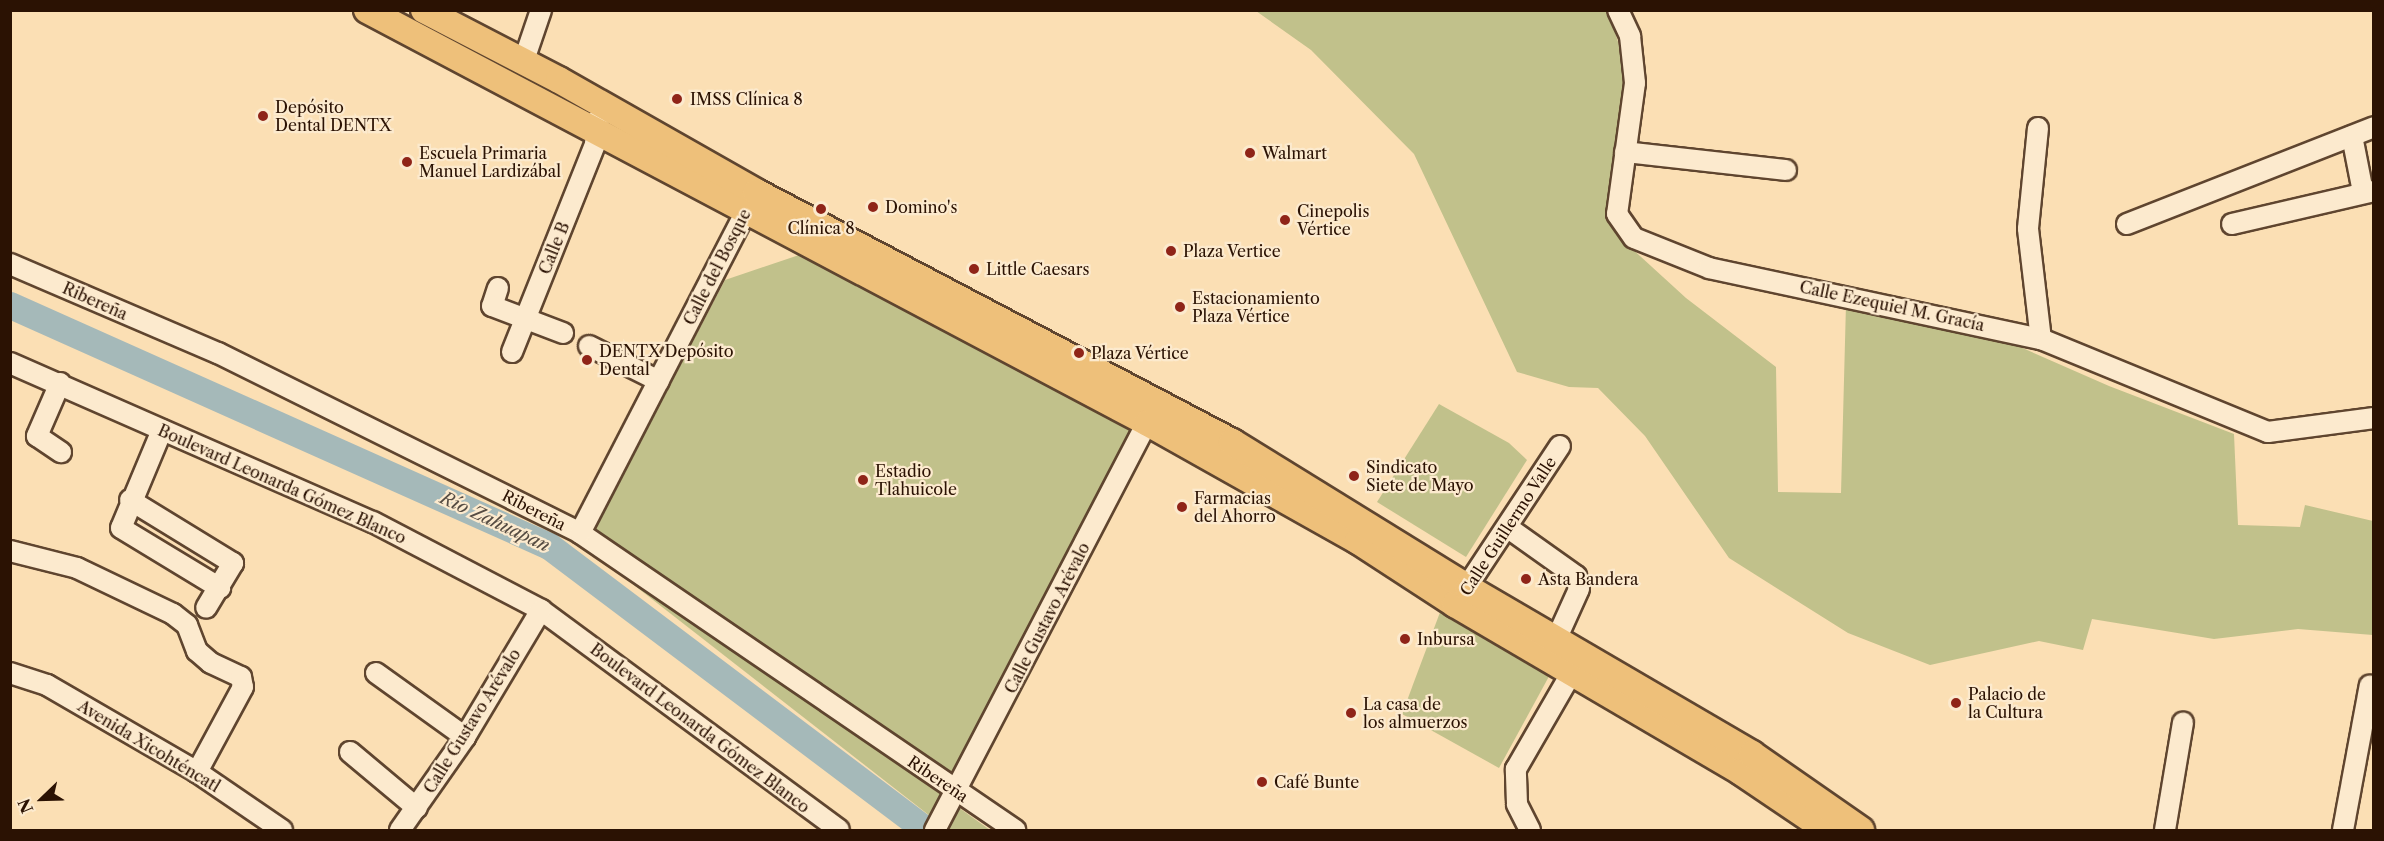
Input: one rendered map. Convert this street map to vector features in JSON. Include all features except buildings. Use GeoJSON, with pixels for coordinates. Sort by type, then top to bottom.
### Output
{"type":"FeatureCollection","features":[{"type":"Feature","properties":{"kind":"main road"},"geometry":{"type":"LineString","coordinates":[[367,10],[752,200],[1153,413],[1361,519],[1461,596],[1862,831]]}},
{"type":"Feature","properties":{"kind":"main road"},"geometry":{"type":"LineString","coordinates":[[424,10],[451,17],[523,63],[604,125]]}},
{"type":"Feature","properties":{"kind":"main road"},"geometry":{"type":"LineString","coordinates":[[1552,650],[1572,672],[1747,763],[1827,831]]}},
{"type":"Feature","properties":{"kind":"street"},"geometry":{"type":"LineString","coordinates":[[523,63],[541,10]]}},
{"type":"Feature","properties":{"kind":"street","name":"Calle Ezequiel M. Gracía"},"geometry":{"type":"LineString","coordinates":[[1618,10],[1629,36],[1635,83],[1617,214],[1634,238],[1709,268],[2041,339],[2268,432],[2373,418]]}},
{"type":"Feature","properties":{"kind":"street","name":"Calle B"},"geometry":{"type":"LineString","coordinates":[[512,352],[604,125]]}},
{"type":"Feature","properties":{"kind":"street"},"geometry":{"type":"LineString","coordinates":[[2127,224],[2373,127]]}},
{"type":"Feature","properties":{"kind":"street"},"geometry":{"type":"LineString","coordinates":[[2038,128],[2028,229],[2041,339]]}},
{"type":"Feature","properties":{"kind":"street"},"geometry":{"type":"LineString","coordinates":[[2232,224],[2368,192],[2352,136]]}},
{"type":"Feature","properties":{"kind":"street"},"geometry":{"type":"LineString","coordinates":[[1625,152],[1786,170]]}},
{"type":"Feature","properties":{"kind":"street","name":"Calle del Bosque"},"geometry":{"type":"LineString","coordinates":[[580,533],[752,200]]}},
{"type":"Feature","properties":{"kind":"street","name":"Ribereña"},"geometry":{"type":"LineString","coordinates":[[10,264],[219,353],[580,533],[1015,831]]}},
{"type":"Feature","properties":{"kind":"street"},"geometry":{"type":"LineString","coordinates":[[495,297],[526,318],[563,333]]}},
{"type":"Feature","properties":{"kind":"street"},"geometry":{"type":"LineString","coordinates":[[589,346],[659,381]]}},
{"type":"Feature","properties":{"kind":"street","name":"Boulevard Leonarda Gómez Blanco"},"geometry":{"type":"LineString","coordinates":[[10,363],[373,522],[541,610],[838,831]]}},
{"type":"Feature","properties":{"kind":"street"},"geometry":{"type":"LineString","coordinates":[[60,383],[38,436],[61,452]]}},
{"type":"Feature","properties":{"kind":"street","name":"Calle Gustavo Arévalo"},"geometry":{"type":"LineString","coordinates":[[935,831],[1153,413]]}},
{"type":"Feature","properties":{"kind":"street"},"geometry":{"type":"LineString","coordinates":[[162,430],[130,500],[121,528],[126,534],[220,588]]}},
{"type":"Feature","properties":{"kind":"street","name":"Calle Guillermo Valle"},"geometry":{"type":"LineString","coordinates":[[1461,596],[1560,447]]}},
{"type":"Feature","properties":{"kind":"street"},"geometry":{"type":"LineString","coordinates":[[130,500],[230,557],[232,568],[206,608]]}},
{"type":"Feature","properties":{"kind":"street"},"geometry":{"type":"LineString","coordinates":[[1507,527],[1576,576],[1579,589],[1552,650]]}},
{"type":"Feature","properties":{"kind":"street"},"geometry":{"type":"LineString","coordinates":[[10,551],[77,568],[173,614],[187,625],[197,651],[211,663],[241,677],[243,687],[197,772]]}},
{"type":"Feature","properties":{"kind":"street","name":"Calle Gustavo Arévalo"},"geometry":{"type":"LineString","coordinates":[[400,831],[465,736],[541,610]]}},
{"type":"Feature","properties":{"kind":"street"},"geometry":{"type":"LineString","coordinates":[[1530,831],[1517,804],[1516,769],[1572,672]]}},
{"type":"Feature","properties":{"kind":"street","name":"Avenida Xicohténcatl"},"geometry":{"type":"LineString","coordinates":[[10,673],[47,685],[197,772],[282,831]]}},
{"type":"Feature","properties":{"kind":"street"},"geometry":{"type":"LineString","coordinates":[[376,673],[465,736]]}},
{"type":"Feature","properties":{"kind":"street"},"geometry":{"type":"LineString","coordinates":[[2343,831],[2370,685]]}},
{"type":"Feature","properties":{"kind":"street"},"geometry":{"type":"LineString","coordinates":[[2165,831],[2183,723]]}},
{"type":"Feature","properties":{"kind":"street"},"geometry":{"type":"LineString","coordinates":[[350,752],[417,808]]}},
{"type":"Feature","properties":{"kind":"green space"},"geometry":{"type":"Polygon","coordinates":[[[1256,11],[1608,11],[1629,76],[1615,141],[1608,201],[1617,235],[1686,298],[1776,367],[1778,492],[1841,493],[1846,304],[1995,336],[2109,386],[2234,434],[2238,525],[2300,527],[2305,505],[2373,521],[2373,635],[2298,629],[2214,639],[2092,619],[2083,650],[2039,641],[1930,665],[1848,633],[1729,558],[1645,436],[1598,388],[1569,387],[1517,372],[1414,154],[1311,50],[1256,11]]]}},
{"type":"Feature","properties":{"kind":"green space","name":"Estadio Tlahuicole"},"geometry":{"type":"Polygon","coordinates":[[[802,254],[1134,428],[951,775],[593,532],[725,280],[802,254]]]}},
{"type":"Feature","properties":{"kind":"green space"},"geometry":{"type":"Polygon","coordinates":[[[1439,404],[1509,443],[1527,460],[1466,557],[1377,502],[1439,404]]]}},
{"type":"Feature","properties":{"kind":"green space"},"geometry":{"type":"Polygon","coordinates":[[[589,550],[702,623],[990,830],[948,830],[589,550]]]}},
{"type":"Feature","properties":{"kind":"green space"},"geometry":{"type":"Polygon","coordinates":[[[1442,607],[1553,669],[1499,768],[1402,714],[1442,607]]]}},
{"type":"Feature","properties":{"kind":"waterway","name":"Río Zahuapan"},"geometry":{"type":"LineString","coordinates":[[10,305],[549,546],[926,830]]}},
{"type":"Feature","properties":{"kind":"place","name":"IMSS Clínica 8"},"geometry":{"type":"Point","coordinates":[677,99]}},
{"type":"Feature","properties":{"kind":"place","name":"Depósito Dental DENTX"},"geometry":{"type":"Point","coordinates":[263,116]}},
{"type":"Feature","properties":{"kind":"place","name":"Walmart"},"geometry":{"type":"Point","coordinates":[1250,153]}},
{"type":"Feature","properties":{"kind":"place","name":"Escuela Primaria Manuel Lardizábal"},"geometry":{"type":"Point","coordinates":[407,162]}},
{"type":"Feature","properties":{"kind":"place","name":"Domino's"},"geometry":{"type":"Point","coordinates":[873,207]}},
{"type":"Feature","properties":{"kind":"place","name":"Clínica 8"},"geometry":{"type":"Point","coordinates":[821,209]}},
{"type":"Feature","properties":{"kind":"place","name":"Cinepolis Vértice"},"geometry":{"type":"Point","coordinates":[1285,220]}},
{"type":"Feature","properties":{"kind":"place","name":"Plaza Vertice"},"geometry":{"type":"Point","coordinates":[1171,251]}},
{"type":"Feature","properties":{"kind":"place","name":"Little Caesars"},"geometry":{"type":"Point","coordinates":[974,269]}},
{"type":"Feature","properties":{"kind":"place","name":"Estacionamiento Plaza Vértice"},"geometry":{"type":"Point","coordinates":[1180,307]}},
{"type":"Feature","properties":{"kind":"place","name":"Plaza Vértice"},"geometry":{"type":"Point","coordinates":[1079,353]}},
{"type":"Feature","properties":{"kind":"place","name":"DENTX Depósito Dental"},"geometry":{"type":"Point","coordinates":[587,360]}},
{"type":"Feature","properties":{"kind":"place","name":"Sindicato Siete de Mayo"},"geometry":{"type":"Point","coordinates":[1354,476]}},
{"type":"Feature","properties":{"kind":"place","name":"Estadio Tlahuicole"},"geometry":{"type":"Point","coordinates":[863,480]}},
{"type":"Feature","properties":{"kind":"place","name":"Farmacias del Ahorro"},"geometry":{"type":"Point","coordinates":[1182,507]}},
{"type":"Feature","properties":{"kind":"place","name":"Asta Bandera"},"geometry":{"type":"Point","coordinates":[1526,579]}},
{"type":"Feature","properties":{"kind":"place","name":"Inbursa"},"geometry":{"type":"Point","coordinates":[1405,639]}},
{"type":"Feature","properties":{"kind":"place","name":"Palacio de la Cultura"},"geometry":{"type":"Point","coordinates":[1956,703]}},
{"type":"Feature","properties":{"kind":"place","name":"La casa de los almuerzos"},"geometry":{"type":"Point","coordinates":[1351,713]}},
{"type":"Feature","properties":{"kind":"place","name":"Café Bunte"},"geometry":{"type":"Point","coordinates":[1262,782]}}]}
